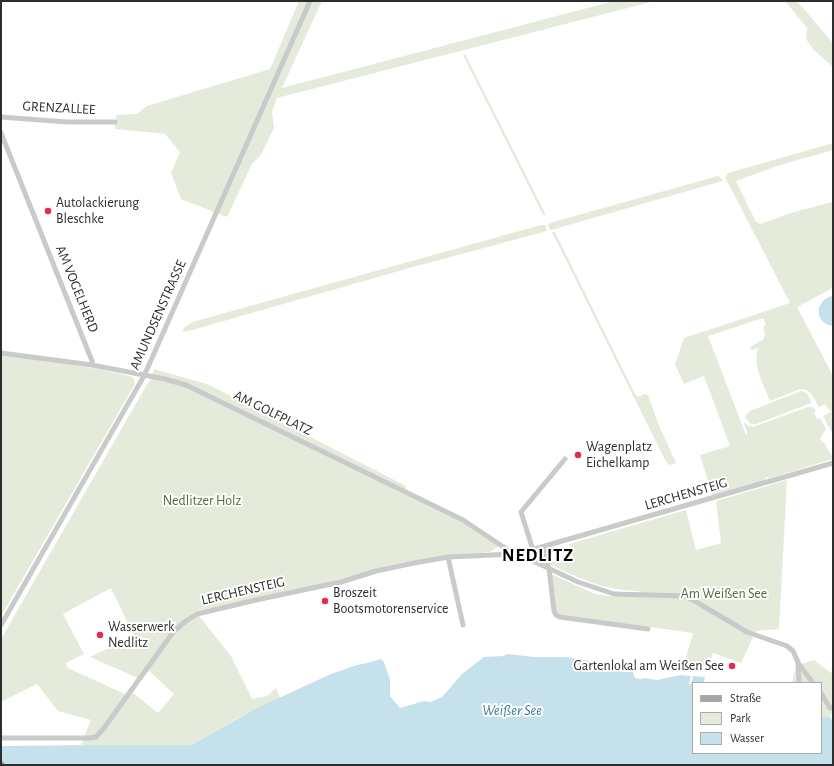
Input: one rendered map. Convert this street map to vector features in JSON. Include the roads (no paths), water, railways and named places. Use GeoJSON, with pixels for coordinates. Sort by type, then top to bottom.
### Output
{"type":"FeatureCollection","features":[{"type":"Feature","properties":{"kind":"street","name":"AMUNDSENSTRASSE"},"geometry":{"type":"LineString","coordinates":[[1,625],[144,376],[310,1]]}},
{"type":"Feature","properties":{"kind":"street","name":"GRENZALLEE"},"geometry":{"type":"LineString","coordinates":[[1,117],[67,122],[115,122]]}},
{"type":"Feature","properties":{"kind":"street","name":"AM VOGELHERD"},"geometry":{"type":"LineString","coordinates":[[1,133],[90,353],[92,366]]}},
{"type":"Feature","properties":{"kind":"street","name":"AM GOLFPLATZ"},"geometry":{"type":"LineString","coordinates":[[1,352],[165,379],[186,385],[464,520],[514,554]]}},
{"type":"Feature","properties":{"kind":"street"},"geometry":{"type":"LineString","coordinates":[[533,550],[522,512],[564,459]]}},
{"type":"Feature","properties":{"kind":"street","name":"LERCHENSTEIG"},"geometry":{"type":"LineString","coordinates":[[1,738],[96,737],[130,694],[174,631],[197,614],[341,582],[376,571],[414,563],[448,557],[514,554],[533,550],[833,463]]}},
{"type":"Feature","properties":{"kind":"street"},"geometry":{"type":"LineString","coordinates":[[544,547],[549,569],[554,611],[556,615],[560,617],[648,629]]}},
{"type":"Feature","properties":{"kind":"street"},"geometry":{"type":"LineString","coordinates":[[514,554],[589,586],[614,594],[659,594],[686,597],[708,608],[747,632],[787,646],[793,651],[798,662],[813,682]]}},
{"type":"Feature","properties":{"kind":"street"},"geometry":{"type":"LineString","coordinates":[[448,557],[463,625]]}},
{"type":"Feature","properties":{"kind":"street"},"geometry":{"type":"LineString","coordinates":[[798,662],[799,682]]}},
{"type":"Feature","properties":{"kind":"street"},"geometry":{"type":"LineString","coordinates":[[822,695],[830,708],[833,708]]}},
{"type":"Feature","properties":{"kind":"water"},"geometry":{"type":"Polygon","coordinates":[[[833,296],[833,326],[822,321],[819,311],[822,302],[833,296]]]}},
{"type":"Feature","properties":{"kind":"water","name":"Weißer See"},"geometry":{"type":"Polygon","coordinates":[[[508,654],[534,657],[566,657],[621,666],[633,672],[635,678],[640,679],[645,678],[657,680],[680,675],[691,676],[689,683],[691,684],[693,676],[705,677],[704,682],[692,682],[692,754],[822,754],[822,718],[828,716],[833,721],[833,765],[1,765],[1,746],[191,745],[257,708],[331,674],[381,659],[384,662],[390,680],[390,696],[400,708],[424,701],[430,702],[442,697],[462,674],[484,657],[503,656],[508,654]]]}},
{"type":"Feature","properties":{"kind":"place","name":"Autolackierung Bleschke"},"geometry":{"type":"Point","coordinates":[48,211]}},
{"type":"Feature","properties":{"kind":"place","name":"Wagenplatz Eichelkamp"},"geometry":{"type":"Point","coordinates":[578,455]}},
{"type":"Feature","properties":{"kind":"place","name":"Broszeit Bootsmotorenservice"},"geometry":{"type":"Point","coordinates":[325,601]}},
{"type":"Feature","properties":{"kind":"place","name":"Wasserwerk Nedlitz"},"geometry":{"type":"Point","coordinates":[100,635]}},
{"type":"Feature","properties":{"kind":"place","name":"Gartenlokal am Weißen See"},"geometry":{"type":"Point","coordinates":[732,666]}},
{"type":"Feature","properties":{"kind":"district","name":"NEDLITZ"},"geometry":{"type":"Point","coordinates":[538,556]}},
{"type":"Feature","properties":{"kind":"park label","name":"Nedlitzer Holz"},"geometry":{"type":"Point","coordinates":[202,501]}},
{"type":"Feature","properties":{"kind":"park label","name":"Am Weißen See"},"geometry":{"type":"Point","coordinates":[724,594]}}]}
